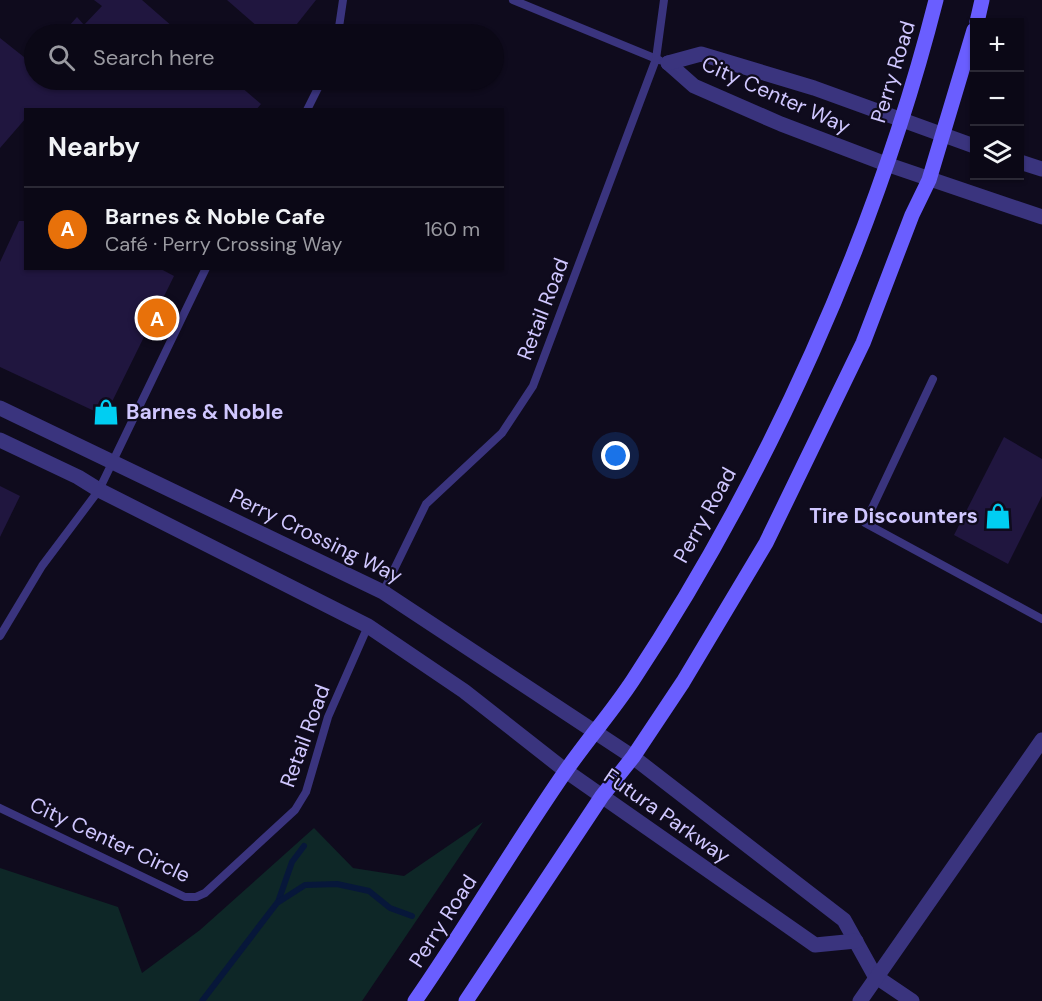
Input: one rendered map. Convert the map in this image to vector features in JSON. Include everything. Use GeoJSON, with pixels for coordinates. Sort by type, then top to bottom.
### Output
{"type":"FeatureCollection","features":[{"type":"Feature","properties":{"kind":"street","name":"Perry Road"},"geometry":{"type":"LineString","coordinates":[[415,1001],[566,771],[633,681],[719,536],[788,405],[857,246],[901,118],[936,0]]}},
{"type":"Feature","properties":{"kind":"street"},"geometry":{"type":"LineString","coordinates":[[978,18],[982,0]]}},
{"type":"Feature","properties":{"kind":"street"},"geometry":{"type":"LineString","coordinates":[[466,1001],[602,796],[633,757],[727,612],[766,543],[810,458],[863,342],[912,215],[929,180],[970,46]]}},
{"type":"Feature","properties":{"kind":"street","name":"City Center Way"},"geometry":{"type":"LineString","coordinates":[[662,61],[701,54],[814,88],[970,144]]}},
{"type":"Feature","properties":{"kind":"street","name":"City Center Way"},"geometry":{"type":"LineString","coordinates":[[662,61],[694,86],[781,124],[929,180],[1042,217]]}},
{"type":"Feature","properties":{"kind":"street"},"geometry":{"type":"LineString","coordinates":[[1024,163],[1042,169]]}},
{"type":"Feature","properties":{"kind":"street","name":"Perry Crossing Way"},"geometry":{"type":"LineString","coordinates":[[0,408],[383,592],[538,696],[596,731]]}},
{"type":"Feature","properties":{"kind":"street"},"geometry":{"type":"LineString","coordinates":[[0,440],[78,477],[99,490],[368,626]]}},
{"type":"Feature","properties":{"kind":"street","name":"Futura Parkway"},"geometry":{"type":"LineString","coordinates":[[368,626],[464,691],[566,771],[815,945],[856,941]]}},
{"type":"Feature","properties":{"kind":"street","name":"Futura Parkway"},"geometry":{"type":"LineString","coordinates":[[596,731],[844,920],[875,976],[912,1001]]}},
{"type":"Feature","properties":{"kind":"street"},"geometry":{"type":"LineString","coordinates":[[860,1001],[875,976],[959,862],[1042,740]]}},
{"type":"Feature","properties":{"kind":"lane"},"geometry":{"type":"LineString","coordinates":[[339,24],[343,0]]}},
{"type":"Feature","properties":{"kind":"lane","name":"City Center Way"},"geometry":{"type":"LineString","coordinates":[[513,0],[662,61]]}},
{"type":"Feature","properties":{"kind":"lane","name":"Retail Road"},"geometry":{"type":"LineString","coordinates":[[383,592],[426,504],[502,433],[533,386],[662,61],[664,0]]}},
{"type":"Feature","properties":{"kind":"lane"},"geometry":{"type":"LineString","coordinates":[[308,108],[317,90]]}},
{"type":"Feature","properties":{"kind":"lane"},"geometry":{"type":"LineString","coordinates":[[0,636],[42,566],[99,490],[205,270]]}},
{"type":"Feature","properties":{"kind":"lane"},"geometry":{"type":"LineString","coordinates":[[933,379],[865,523],[1042,619]]}},
{"type":"Feature","properties":{"kind":"lane","name":"Retail Road"},"geometry":{"type":"LineString","coordinates":[[205,893],[296,810],[306,792],[328,717],[368,626]]}},
{"type":"Feature","properties":{"kind":"lane","name":"City Center Circle"},"geometry":{"type":"LineString","coordinates":[[0,808],[185,897],[196,897],[205,893]]}},
{"type":"Feature","properties":{"kind":"green space"},"geometry":{"type":"Polygon","coordinates":[[[483,822],[362,1001],[0,1001],[0,868],[118,907],[142,973],[200,930],[314,828],[353,868],[404,876],[483,822]]]}},
{"type":"Feature","properties":{"kind":"building"},"geometry":{"type":"Polygon","coordinates":[[[94,0],[142,0],[170,24],[85,24],[102,6],[94,0]]]}},
{"type":"Feature","properties":{"kind":"building"},"geometry":{"type":"Polygon","coordinates":[[[227,0],[316,0],[297,24],[255,24],[227,0]]]}},
{"type":"Feature","properties":{"kind":"building"},"geometry":{"type":"Polygon","coordinates":[[[77,17],[83,24],[71,24],[77,17]]]}},
{"type":"Feature","properties":{"kind":"building"},"geometry":{"type":"Polygon","coordinates":[[[0,38],[24,57],[24,90],[245,90],[261,104],[258,108],[24,108],[24,120],[0,148],[0,38]]]}},
{"type":"Feature","properties":{"kind":"building"},"geometry":{"type":"Polygon","coordinates":[[[19,221],[24,221],[24,270],[163,270],[174,276],[105,416],[0,367],[0,262],[19,221]]]}},
{"type":"Feature","properties":{"kind":"building","name":"Tire Discounters"},"geometry":{"type":"Polygon","coordinates":[[[1004,437],[1042,459],[1042,496],[1008,564],[954,535],[1004,437]]]}},
{"type":"Feature","properties":{"kind":"building"},"geometry":{"type":"Polygon","coordinates":[[[0,486],[20,496],[0,537],[0,486]]]}},
{"type":"Feature","properties":{"kind":"waterway"},"geometry":{"type":"LineString","coordinates":[[278,902],[292,862],[304,846]]}},
{"type":"Feature","properties":{"kind":"waterway"},"geometry":{"type":"LineString","coordinates":[[202,1001],[277,903],[305,885],[337,884],[369,891],[390,908],[412,916]]}},
{"type":"Feature","properties":{"kind":"place","name":"Barnes & Noble Cafe"},"geometry":{"type":"Point","coordinates":[157,318]}},
{"type":"Feature","properties":{"kind":"place","name":"Barnes & Noble"},"geometry":{"type":"Point","coordinates":[106,412]}},
{"type":"Feature","properties":{"kind":"place","name":"Tire Discounters"},"geometry":{"type":"Point","coordinates":[998,516]}}]}
